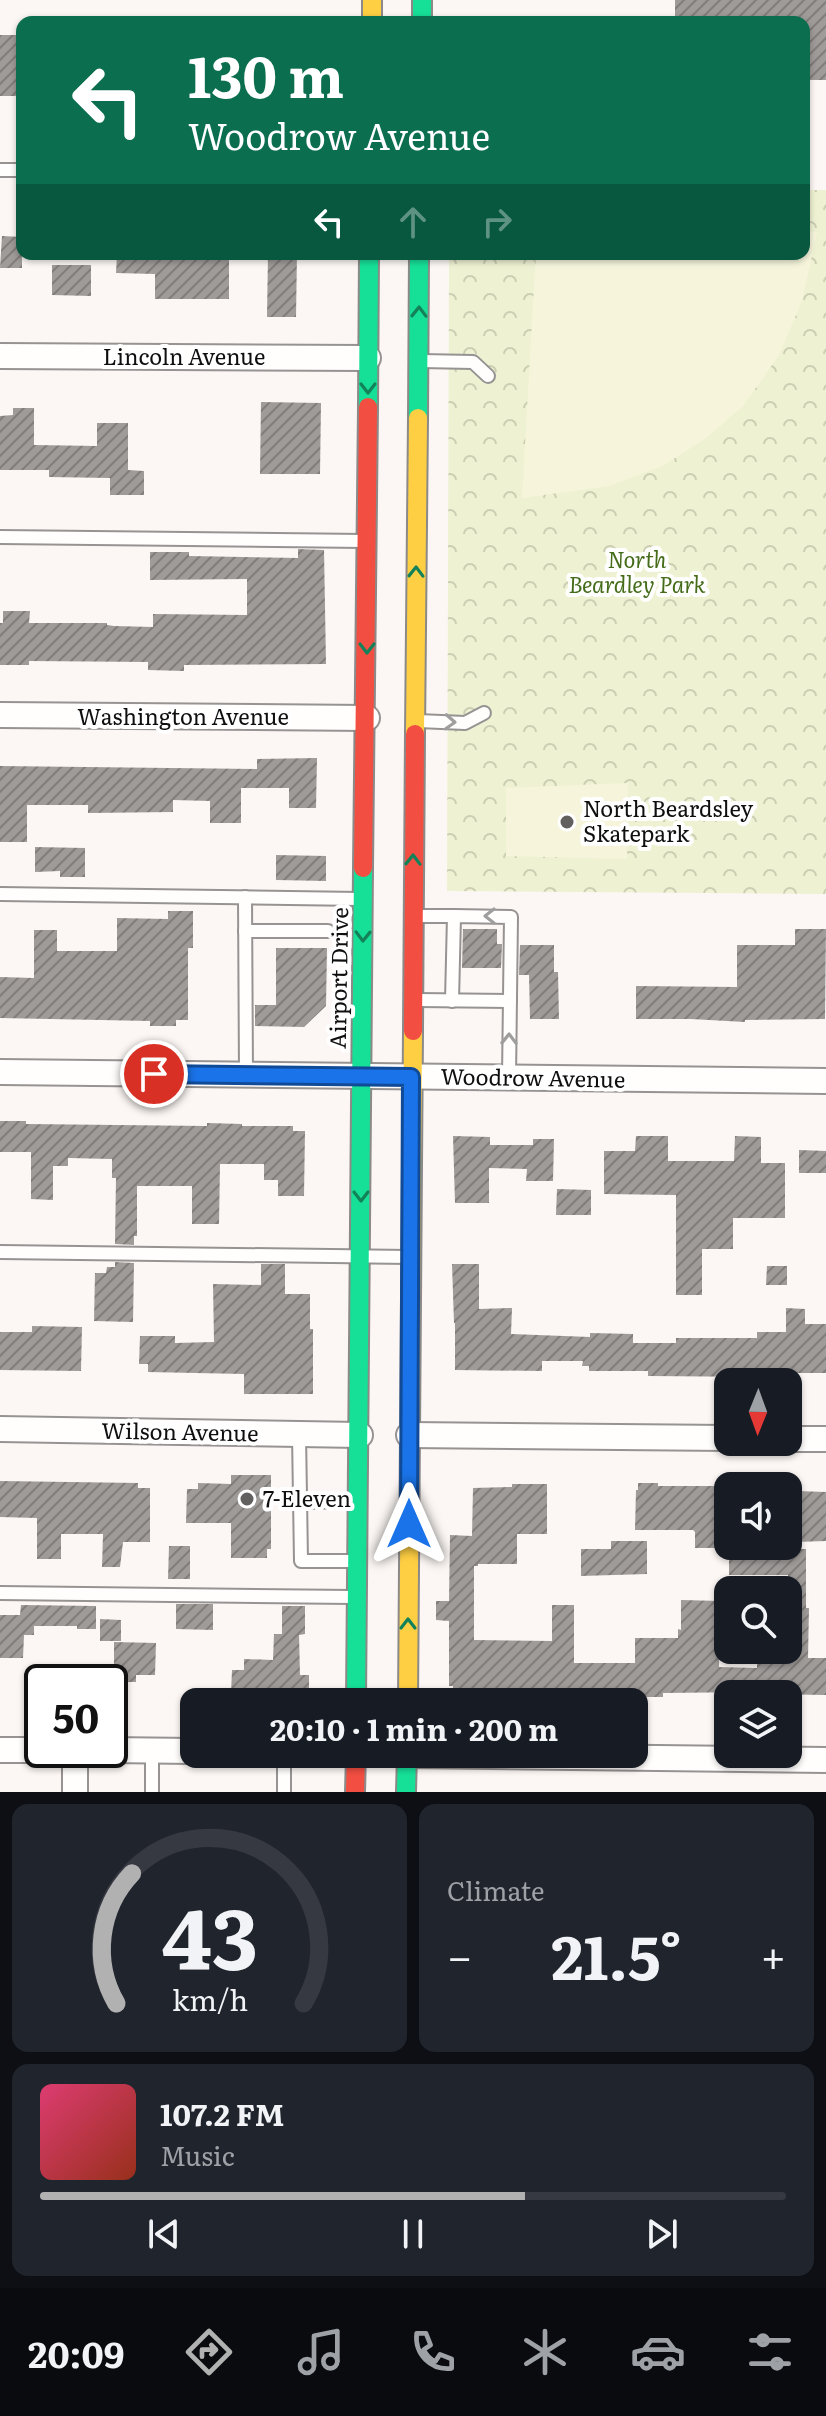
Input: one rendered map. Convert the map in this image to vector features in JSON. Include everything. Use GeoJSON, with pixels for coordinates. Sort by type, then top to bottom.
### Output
{"type":"FeatureCollection","features":[{"type":"Feature","properties":{"kind":"main road","name":"Airport Drive"},"geometry":{"type":"LineString","coordinates":[[356,1688],[369,260]]}},
{"type":"Feature","properties":{"kind":"main road"},"geometry":{"type":"LineString","coordinates":[[408,1688],[419,260]]}},
{"type":"Feature","properties":{"kind":"main road"},"geometry":{"type":"LineString","coordinates":[[355,1792],[356,1768]]}},
{"type":"Feature","properties":{"kind":"main road"},"geometry":{"type":"LineString","coordinates":[[406,1792],[407,1768]]}},
{"type":"Feature","properties":{"kind":"street","name":"Lincoln Avenue"},"geometry":{"type":"LineString","coordinates":[[0,356],[368,358]]}},
{"type":"Feature","properties":{"kind":"street","name":"Washington Avenue"},"geometry":{"type":"LineString","coordinates":[[0,715],[367,718]]}},
{"type":"Feature","properties":{"kind":"street","name":"Woodrow Avenue"},"geometry":{"type":"LineString","coordinates":[[0,1072],[826,1081]]}},
{"type":"Feature","properties":{"kind":"street","name":"Wilson Avenue"},"geometry":{"type":"LineString","coordinates":[[0,1429],[360,1435]]}},
{"type":"Feature","properties":{"kind":"street"},"geometry":{"type":"LineString","coordinates":[[409,1435],[714,1438]]}},
{"type":"Feature","properties":{"kind":"street"},"geometry":{"type":"LineString","coordinates":[[802,1439],[826,1439]]}},
{"type":"Feature","properties":{"kind":"street"},"geometry":{"type":"LineString","coordinates":[[0,1750],[24,1750]]}},
{"type":"Feature","properties":{"kind":"street"},"geometry":{"type":"LineString","coordinates":[[128,1750],[180,1751]]}},
{"type":"Feature","properties":{"kind":"street"},"geometry":{"type":"LineString","coordinates":[[648,1757],[826,1760]]}},
{"type":"Feature","properties":{"kind":"street"},"geometry":{"type":"LineString","coordinates":[[75,1768],[75,1792]]}},
{"type":"Feature","properties":{"kind":"lane"},"geometry":{"type":"LineString","coordinates":[[418,361],[473,362],[488,376]]}},
{"type":"Feature","properties":{"kind":"lane"},"geometry":{"type":"LineString","coordinates":[[0,537],[367,541]]}},
{"type":"Feature","properties":{"kind":"lane"},"geometry":{"type":"LineString","coordinates":[[415,720],[465,723],[484,713]]}},
{"type":"Feature","properties":{"kind":"lane"},"geometry":{"type":"LineString","coordinates":[[0,894],[363,899]]}},
{"type":"Feature","properties":{"kind":"lane"},"geometry":{"type":"LineString","coordinates":[[245,897],[246,1075]]}},
{"type":"Feature","properties":{"kind":"lane"},"geometry":{"type":"LineString","coordinates":[[413,916],[511,917],[509,1078]]}},
{"type":"Feature","properties":{"kind":"lane"},"geometry":{"type":"LineString","coordinates":[[452,1001],[454,916]]}},
{"type":"Feature","properties":{"kind":"lane"},"geometry":{"type":"LineString","coordinates":[[245,931],[328,931]]}},
{"type":"Feature","properties":{"kind":"lane"},"geometry":{"type":"LineString","coordinates":[[412,1000],[510,1001]]}},
{"type":"Feature","properties":{"kind":"lane"},"geometry":{"type":"LineString","coordinates":[[0,1252],[410,1257]]}},
{"type":"Feature","properties":{"kind":"lane"},"geometry":{"type":"LineString","coordinates":[[299,1434],[301,1561],[358,1561]]}},
{"type":"Feature","properties":{"kind":"lane"},"geometry":{"type":"LineString","coordinates":[[299,1502],[359,1500]]}},
{"type":"Feature","properties":{"kind":"lane"},"geometry":{"type":"LineString","coordinates":[[0,1593],[358,1597]]}},
{"type":"Feature","properties":{"kind":"lane"},"geometry":{"type":"LineString","coordinates":[[152,1751],[152,1792]]}},
{"type":"Feature","properties":{"kind":"lane"},"geometry":{"type":"LineString","coordinates":[[284,1768],[284,1792]]}},
{"type":"Feature","properties":{"kind":"green space","name":"North Beardley Park"},"geometry":{"type":"Polygon","coordinates":[[[810,190],[826,190],[826,894],[447,891],[449,260],[810,260],[810,190]]]}},
{"type":"Feature","properties":{"kind":"green space"},"geometry":{"type":"Polygon","coordinates":[[[810,231],[817,232],[802,301],[779,355],[743,406],[706,438],[664,465],[609,486],[522,498],[536,260],[810,260],[810,231]]]}},
{"type":"Feature","properties":{"kind":"green space","name":"North Beardsley Skatepark"},"geometry":{"type":"Polygon","coordinates":[[[628,783],[627,859],[506,856],[506,788],[628,783]]]}},
{"type":"Feature","properties":{"kind":"building"},"geometry":{"type":"Polygon","coordinates":[[[675,0],[826,0],[826,80],[810,80],[810,16],[675,16],[675,0]]]}},
{"type":"Feature","properties":{"kind":"building"},"geometry":{"type":"Polygon","coordinates":[[[0,35],[16,35],[16,96],[0,96],[0,35]]]}},
{"type":"Feature","properties":{"kind":"building"},"geometry":{"type":"Polygon","coordinates":[[[2,236],[16,237],[16,260],[22,260],[22,268],[0,268],[2,236]]]}},
{"type":"Feature","properties":{"kind":"building"},"geometry":{"type":"Polygon","coordinates":[[[117,260],[229,260],[229,299],[155,299],[155,274],[116,273],[117,260]]]}},
{"type":"Feature","properties":{"kind":"building"},"geometry":{"type":"Polygon","coordinates":[[[268,260],[297,260],[296,317],[267,317],[268,260]]]}},
{"type":"Feature","properties":{"kind":"building"},"geometry":{"type":"Polygon","coordinates":[[[52,265],[91,265],[91,296],[52,295],[52,265]]]}},
{"type":"Feature","properties":{"kind":"building"},"geometry":{"type":"Polygon","coordinates":[[[261,402],[321,403],[320,474],[260,474],[261,402]]]}},
{"type":"Feature","properties":{"kind":"building"},"geometry":{"type":"Polygon","coordinates":[[[13,408],[34,408],[34,445],[97,446],[97,423],[128,423],[128,470],[144,471],[144,495],[110,495],[110,478],[49,477],[49,470],[0,470],[0,416],[13,415],[13,408]]]}},
{"type":"Feature","properties":{"kind":"building"},"geometry":{"type":"Polygon","coordinates":[[[298,549],[324,550],[326,664],[184,665],[184,671],[148,670],[148,662],[29,661],[29,665],[0,665],[3,611],[30,611],[29,623],[107,623],[153,627],[153,614],[247,615],[247,579],[150,580],[150,552],[189,552],[189,556],[298,558],[298,549]]]}},
{"type":"Feature","properties":{"kind":"building"},"geometry":{"type":"Polygon","coordinates":[[[317,758],[316,808],[289,808],[289,788],[241,788],[241,823],[210,823],[210,801],[173,800],[173,812],[88,813],[88,805],[27,805],[27,842],[0,842],[0,766],[257,769],[257,759],[317,758]]]}},
{"type":"Feature","properties":{"kind":"building"},"geometry":{"type":"Polygon","coordinates":[[[35,847],[85,848],[85,877],[60,877],[60,871],[35,872],[35,847]]]}},
{"type":"Feature","properties":{"kind":"building"},"geometry":{"type":"Polygon","coordinates":[[[276,855],[326,856],[326,881],[276,880],[276,855]]]}},
{"type":"Feature","properties":{"kind":"building"},"geometry":{"type":"Polygon","coordinates":[[[168,911],[193,911],[193,948],[188,948],[188,1020],[176,1020],[176,1026],[150,1026],[150,1021],[0,1018],[0,977],[34,978],[34,930],[57,930],[57,951],[117,951],[117,918],[168,919],[168,911]]]}},
{"type":"Feature","properties":{"kind":"building"},"geometry":{"type":"Polygon","coordinates":[[[463,929],[497,929],[497,944],[502,944],[501,968],[462,968],[463,929]]]}},
{"type":"Feature","properties":{"kind":"building"},"geometry":{"type":"Polygon","coordinates":[[[795,929],[826,929],[825,1019],[745,1022],[636,1019],[636,986],[737,987],[737,945],[795,945],[795,929]]]}},
{"type":"Feature","properties":{"kind":"building"},"geometry":{"type":"Polygon","coordinates":[[[520,945],[554,945],[559,1019],[530,1019],[529,975],[519,975],[520,945]]]}},
{"type":"Feature","properties":{"kind":"building"},"geometry":{"type":"Polygon","coordinates":[[[276,948],[327,948],[326,1006],[304,1027],[255,1026],[255,1005],[276,1005],[276,948]]]}},
{"type":"Feature","properties":{"kind":"building"},"geometry":{"type":"Polygon","coordinates":[[[0,1121],[26,1121],[26,1124],[293,1126],[293,1131],[305,1131],[304,1196],[278,1196],[278,1180],[264,1180],[264,1164],[220,1164],[219,1224],[192,1224],[192,1186],[137,1186],[137,1236],[134,1236],[134,1245],[115,1244],[116,1178],[112,1178],[112,1159],[68,1158],[68,1166],[53,1166],[53,1200],[31,1199],[31,1152],[0,1152],[0,1121]]]}},
{"type":"Feature","properties":{"kind":"building"},"geometry":{"type":"Polygon","coordinates":[[[453,1136],[490,1137],[490,1145],[533,1145],[533,1139],[554,1139],[553,1181],[526,1181],[527,1169],[489,1168],[489,1203],[455,1203],[453,1136]]]}},
{"type":"Feature","properties":{"kind":"building"},"geometry":{"type":"Polygon","coordinates":[[[636,1136],[668,1136],[668,1161],[734,1161],[735,1136],[761,1137],[761,1163],[785,1163],[785,1218],[733,1218],[733,1249],[702,1249],[702,1295],[676,1295],[676,1195],[604,1194],[604,1151],[635,1151],[636,1136]]]}},
{"type":"Feature","properties":{"kind":"building"},"geometry":{"type":"Polygon","coordinates":[[[799,1150],[826,1151],[826,1173],[799,1173],[799,1150]]]}},
{"type":"Feature","properties":{"kind":"building"},"geometry":{"type":"Polygon","coordinates":[[[557,1189],[591,1190],[591,1215],[556,1215],[557,1189]]]}},
{"type":"Feature","properties":{"kind":"building"},"geometry":{"type":"Polygon","coordinates":[[[115,1262],[134,1263],[133,1322],[94,1321],[95,1273],[106,1273],[107,1267],[115,1267],[115,1262]]]}},
{"type":"Feature","properties":{"kind":"building"},"geometry":{"type":"Polygon","coordinates":[[[261,1264],[285,1264],[285,1294],[310,1294],[313,1394],[244,1394],[244,1374],[148,1372],[148,1364],[139,1364],[140,1336],[175,1336],[175,1343],[214,1342],[213,1284],[261,1285],[261,1264]]]}},
{"type":"Feature","properties":{"kind":"building"},"geometry":{"type":"Polygon","coordinates":[[[452,1264],[479,1264],[479,1309],[512,1308],[511,1334],[590,1337],[590,1333],[633,1334],[633,1343],[676,1343],[676,1338],[757,1338],[757,1332],[786,1332],[786,1308],[805,1309],[805,1324],[826,1324],[826,1373],[802,1373],[802,1368],[714,1368],[714,1377],[648,1376],[648,1371],[589,1371],[589,1366],[582,1366],[583,1361],[542,1361],[542,1371],[455,1370],[452,1264]]]}},
{"type":"Feature","properties":{"kind":"building"},"geometry":{"type":"Polygon","coordinates":[[[767,1266],[787,1266],[787,1285],[766,1285],[767,1266]]]}},
{"type":"Feature","properties":{"kind":"building"},"geometry":{"type":"Polygon","coordinates":[[[32,1326],[82,1327],[81,1371],[0,1370],[0,1332],[32,1332],[32,1326]]]}},
{"type":"Feature","properties":{"kind":"building"},"geometry":{"type":"Polygon","coordinates":[[[231,1475],[271,1475],[271,1549],[267,1549],[267,1558],[231,1558],[231,1523],[186,1523],[187,1489],[198,1489],[198,1483],[231,1484],[231,1475]]]}},
{"type":"Feature","properties":{"kind":"building"},"geometry":{"type":"Polygon","coordinates":[[[0,1481],[138,1483],[138,1488],[150,1488],[150,1542],[123,1542],[120,1567],[102,1567],[103,1534],[61,1534],[61,1559],[37,1559],[37,1518],[0,1517],[0,1481]]]}},
{"type":"Feature","properties":{"kind":"building"},"geometry":{"type":"Polygon","coordinates":[[[638,1483],[714,1486],[714,1548],[695,1548],[693,1530],[635,1530],[638,1483]]]}},
{"type":"Feature","properties":{"kind":"building"},"geometry":{"type":"Polygon","coordinates":[[[512,1484],[547,1484],[547,1534],[517,1534],[517,1564],[474,1566],[474,1640],[552,1641],[552,1605],[574,1605],[574,1663],[635,1663],[635,1638],[678,1638],[681,1600],[714,1601],[714,1664],[719,1664],[719,1667],[757,1668],[757,1664],[802,1664],[802,1576],[729,1575],[729,1560],[802,1560],[802,1549],[806,1549],[808,1658],[826,1658],[826,1695],[802,1695],[802,1680],[714,1680],[714,1692],[663,1693],[663,1697],[648,1697],[648,1688],[449,1686],[449,1621],[436,1620],[436,1601],[449,1601],[450,1535],[472,1536],[473,1488],[512,1487],[512,1484]]]}},
{"type":"Feature","properties":{"kind":"building"},"geometry":{"type":"Polygon","coordinates":[[[802,1491],[826,1492],[826,1541],[802,1542],[802,1491]]]}},
{"type":"Feature","properties":{"kind":"building"},"geometry":{"type":"Polygon","coordinates":[[[611,1541],[647,1541],[647,1574],[581,1576],[581,1549],[611,1549],[611,1541]]]}},
{"type":"Feature","properties":{"kind":"building"},"geometry":{"type":"Polygon","coordinates":[[[169,1546],[190,1546],[190,1579],[168,1579],[169,1546]]]}},
{"type":"Feature","properties":{"kind":"building"},"geometry":{"type":"Polygon","coordinates":[[[176,1604],[213,1604],[213,1630],[176,1629],[176,1604]]]}},
{"type":"Feature","properties":{"kind":"building"},"geometry":{"type":"Polygon","coordinates":[[[21,1605],[96,1606],[96,1629],[34,1626],[34,1635],[24,1635],[23,1658],[0,1658],[0,1615],[20,1615],[21,1605]]]}},
{"type":"Feature","properties":{"kind":"building"},"geometry":{"type":"Polygon","coordinates":[[[282,1606],[305,1606],[305,1634],[299,1635],[300,1675],[309,1675],[309,1688],[231,1688],[232,1670],[244,1670],[244,1659],[273,1660],[274,1634],[282,1634],[282,1606]]]}},
{"type":"Feature","properties":{"kind":"building"},"geometry":{"type":"Polygon","coordinates":[[[100,1619],[121,1620],[121,1641],[100,1641],[100,1619]]]}},
{"type":"Feature","properties":{"kind":"building"},"geometry":{"type":"Polygon","coordinates":[[[114,1642],[156,1643],[155,1675],[136,1675],[136,1682],[128,1682],[128,1664],[114,1664],[114,1642]]]}},
{"type":"Feature","properties":{"kind":"traffic: fast"},"geometry":{"type":"LineString","coordinates":[[422,0],[422,16]]}},
{"type":"Feature","properties":{"kind":"traffic: fast"},"geometry":{"type":"LineString","coordinates":[[368,407],[369,260]]}},
{"type":"Feature","properties":{"kind":"traffic: fast"},"geometry":{"type":"LineString","coordinates":[[418,418],[419,260]]}},
{"type":"Feature","properties":{"kind":"traffic: fast"},"geometry":{"type":"LineString","coordinates":[[356,1688],[363,868]]}},
{"type":"Feature","properties":{"kind":"traffic: fast"},"geometry":{"type":"LineString","coordinates":[[406,1792],[407,1768]]}},
{"type":"Feature","properties":{"kind":"traffic: slow"},"geometry":{"type":"LineString","coordinates":[[372,0],[372,16]]}},
{"type":"Feature","properties":{"kind":"traffic: slow"},"geometry":{"type":"LineString","coordinates":[[415,734],[418,418]]}},
{"type":"Feature","properties":{"kind":"traffic: slow"},"geometry":{"type":"LineString","coordinates":[[408,1688],[413,1031]]}},
{"type":"Feature","properties":{"kind":"traffic: jam"},"geometry":{"type":"LineString","coordinates":[[363,868],[368,407]]}},
{"type":"Feature","properties":{"kind":"traffic: jam"},"geometry":{"type":"LineString","coordinates":[[413,1031],[415,734]]}},
{"type":"Feature","properties":{"kind":"traffic: jam"},"geometry":{"type":"LineString","coordinates":[[355,1792],[356,1768]]}},
{"type":"Feature","properties":{"kind":"place","name":"North Beardsley Skatepark"},"geometry":{"type":"Point","coordinates":[567,822]}},
{"type":"Feature","properties":{"kind":"place","name":"7-Eleven"},"geometry":{"type":"Point","coordinates":[247,1499]}},
{"type":"Feature","properties":{"kind":"route"},"geometry":{"type":"LineString","coordinates":[[154,1074],[411,1077],[409,1524]]}}]}
